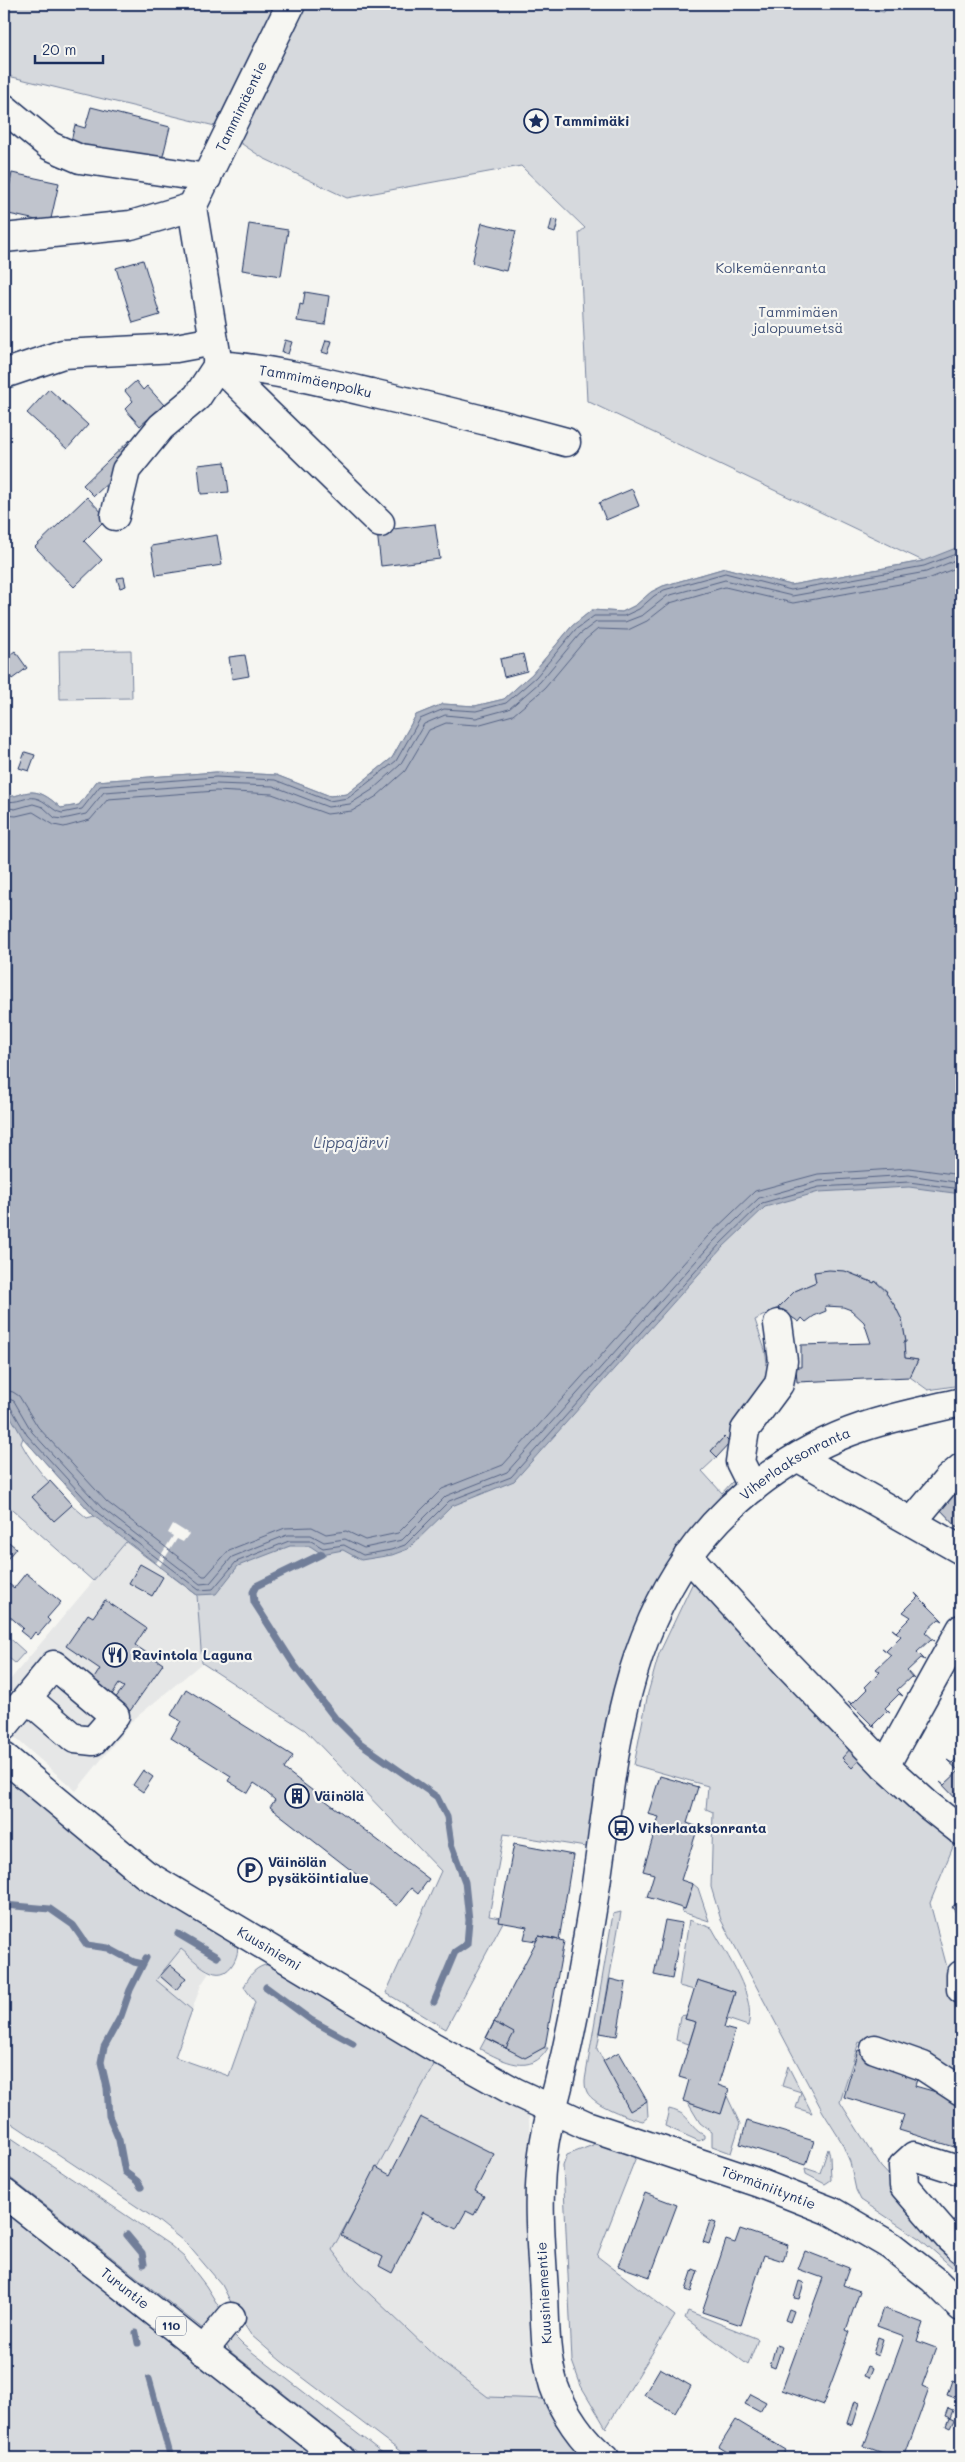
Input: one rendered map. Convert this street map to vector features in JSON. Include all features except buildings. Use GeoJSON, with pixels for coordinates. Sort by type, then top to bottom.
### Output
{"type":"FeatureCollection","features":[{"type":"Feature","properties":{"kind":"street","name":"Tammimäentie"},"geometry":{"type":"LineString","coordinates":[[192,207],[291,4]]}},
{"type":"Feature","properties":{"kind":"street"},"geometry":{"type":"LineString","coordinates":[[4,108],[50,146],[80,160],[206,178]]}},
{"type":"Feature","properties":{"kind":"street"},"geometry":{"type":"LineString","coordinates":[[4,238],[131,225],[192,207],[216,353],[197,397],[160,428],[126,470],[116,516]]}},
{"type":"Feature","properties":{"kind":"street","name":"Tammimäenpolku"},"geometry":{"type":"LineString","coordinates":[[4,374],[63,354],[176,348],[216,353],[243,367],[307,378],[469,416],[566,442]]}},
{"type":"Feature","properties":{"kind":"street"},"geometry":{"type":"LineString","coordinates":[[216,353],[380,523]]}},
{"type":"Feature","properties":{"kind":"street"},"geometry":{"type":"LineString","coordinates":[[753,1488],[740,1462],[745,1430],[779,1384],[783,1361],[778,1324]]}},
{"type":"Feature","properties":{"kind":"street","name":"Viherlaaksonranta"},"geometry":{"type":"LineString","coordinates":[[552,2111],[580,1982],[603,1845],[612,1760],[623,1705],[645,1634],[688,1556],[715,1524],[753,1488],[799,1458],[860,1428],[898,1416],[961,1402]]}},
{"type":"Feature","properties":{"kind":"street"},"geometry":{"type":"LineString","coordinates":[[799,1458],[961,1550]]}},
{"type":"Feature","properties":{"kind":"street"},"geometry":{"type":"LineString","coordinates":[[912,1522],[948,1479],[961,1468]]}},
{"type":"Feature","properties":{"kind":"street"},"geometry":{"type":"LineString","coordinates":[[688,1556],[884,1766],[961,1831]]}},
{"type":"Feature","properties":{"kind":"street"},"geometry":{"type":"LineString","coordinates":[[884,1766],[961,1628]]}},
{"type":"Feature","properties":{"kind":"street"},"geometry":{"type":"LineString","coordinates":[[4,1726],[27,1698]]}},
{"type":"Feature","properties":{"kind":"street","name":"Kuusiniemi"},"geometry":{"type":"LineString","coordinates":[[4,1757],[145,1874],[432,2046],[552,2111]]}},
{"type":"Feature","properties":{"kind":"street"},"geometry":{"type":"LineString","coordinates":[[961,1975],[961,1989]]}},
{"type":"Feature","properties":{"kind":"street"},"geometry":{"type":"LineString","coordinates":[[875,2049],[923,2066],[961,2091]]}},
{"type":"Feature","properties":{"kind":"street","name":"Törmäniityntie"},"geometry":{"type":"LineString","coordinates":[[552,2111],[586,2125],[760,2183],[833,2212],[891,2246],[933,2279],[961,2308]]}},
{"type":"Feature","properties":{"kind":"street","name":"Kuusiniementie"},"geometry":{"type":"LineString","coordinates":[[552,2111],[544,2144],[539,2207],[547,2354],[555,2388],[574,2424],[593,2449],[605,2458]]}},
{"type":"Feature","properties":{"kind":"street"},"geometry":{"type":"LineString","coordinates":[[961,2171],[914,2156],[903,2166],[904,2186],[961,2249]]}},
{"type":"Feature","properties":{"kind":"street","name":"Turuntie"},"geometry":{"type":"LineString","coordinates":[[4,2193],[340,2458]]}},
{"type":"Feature","properties":{"kind":"street"},"geometry":{"type":"LineString","coordinates":[[203,2351],[231,2317]]}},
{"type":"Feature","properties":{"kind":"shaded area"},"geometry":{"type":"Polygon","coordinates":[[[126,1542],[197,1595],[202,1663],[133,1720],[76,1791],[4,1728],[4,1687],[126,1542]]]}},
{"type":"Feature","properties":{"kind":"shaded area"},"geometry":{"type":"Polygon","coordinates":[[[181,1949],[209,1973],[201,1985],[192,2010],[155,1981],[181,1949]]]}},
{"type":"Feature","properties":{"kind":"shaded area"},"geometry":{"type":"Polygon","coordinates":[[[435,2063],[529,2113],[533,2297],[545,2399],[488,2397],[443,2363],[356,2281],[332,2250],[435,2063]]]}},
{"type":"Feature","properties":{"kind":"green space"},"geometry":{"type":"Polygon","coordinates":[[[4,4],[276,4],[215,126],[4,75],[4,4]]]}},
{"type":"Feature","properties":{"kind":"green space","name":"Lippajärvi"},"geometry":{"type":"Polygon","coordinates":[[[303,4],[828,4],[884,12],[889,4],[961,4],[961,1385],[928,1390],[910,1377],[918,1360],[905,1358],[904,1342],[906,1342],[902,1320],[886,1293],[887,1291],[876,1281],[874,1283],[859,1276],[845,1273],[814,1272],[816,1282],[795,1291],[778,1308],[755,1320],[765,1350],[769,1376],[730,1443],[724,1437],[711,1451],[717,1457],[702,1471],[722,1493],[732,1482],[737,1482],[739,1487],[674,1559],[640,1612],[614,1694],[592,1848],[504,1834],[489,1916],[500,1918],[503,1922],[446,2029],[386,1993],[441,1871],[305,1730],[202,1663],[197,1595],[126,1542],[93,1581],[4,1502],[4,796],[36,792],[48,797],[61,808],[79,805],[97,781],[216,772],[276,775],[330,796],[347,794],[392,758],[416,715],[443,704],[475,706],[504,699],[532,674],[572,626],[592,610],[622,612],[636,605],[651,592],[663,586],[725,568],[791,585],[923,561],[587,401],[579,233],[585,228],[521,166],[347,198],[263,158],[236,140],[303,4]],[[23,1438],[21,1443],[27,1454],[51,1484],[87,1518],[94,1516],[23,1438]]]}},
{"type":"Feature","properties":{"kind":"green space"},"geometry":{"type":"Polygon","coordinates":[[[131,650],[132,698],[60,699],[59,651],[131,650]]]}},
{"type":"Feature","properties":{"kind":"green space"},"geometry":{"type":"Polygon","coordinates":[[[696,1576],[957,1837],[930,1903],[949,1975],[961,2007],[961,2074],[859,2042],[840,2102],[881,2167],[961,2252],[961,2275],[920,2239],[861,2200],[856,2190],[850,2162],[841,2141],[823,2112],[721,1920],[711,1887],[713,1812],[706,1809],[708,1786],[634,1765],[648,1693],[659,1654],[696,1576]]]}},
{"type":"Feature","properties":{"kind":"green space"},"geometry":{"type":"Polygon","coordinates":[[[4,1633],[25,1652],[15,1663],[4,1654],[4,1633]]]}},
{"type":"Feature","properties":{"kind":"green space"},"geometry":{"type":"Polygon","coordinates":[[[4,1773],[116,1868],[235,1940],[237,1954],[228,1970],[222,1973],[215,1973],[208,1970],[200,1966],[181,1949],[156,1980],[192,2010],[175,2057],[229,2076],[255,2002],[244,1987],[254,1971],[270,1964],[435,2063],[332,2250],[356,2281],[443,2363],[488,2397],[545,2399],[587,2458],[409,2458],[281,2361],[251,2335],[222,2285],[187,2244],[157,2220],[4,2118],[4,1773]]]}},
{"type":"Feature","properties":{"kind":"green space"},"geometry":{"type":"Polygon","coordinates":[[[693,1884],[698,1888],[709,1921],[682,1912],[685,1909],[693,1884]]]}},
{"type":"Feature","properties":{"kind":"green space"},"geometry":{"type":"Polygon","coordinates":[[[621,1912],[597,2049],[630,2110],[647,2101],[648,2117],[643,2121],[621,2114],[596,2102],[587,2092],[585,2086],[613,1914],[621,1912]]]}},
{"type":"Feature","properties":{"kind":"green space"},"geometry":{"type":"Polygon","coordinates":[[[689,1920],[712,1928],[732,1963],[739,1976],[748,2002],[750,2015],[748,2026],[727,2019],[735,1992],[697,1980],[694,1990],[679,1986],[689,1920]]]}},
{"type":"Feature","properties":{"kind":"green space"},"geometry":{"type":"Polygon","coordinates":[[[686,2015],[685,2019],[696,2022],[689,2044],[676,2040],[680,2016],[686,2015]]]}},
{"type":"Feature","properties":{"kind":"green space"},"geometry":{"type":"Polygon","coordinates":[[[486,2038],[506,2048],[548,2048],[541,2057],[533,2062],[516,2064],[507,2062],[480,2049],[486,2038]]]}},
{"type":"Feature","properties":{"kind":"green space"},"geometry":{"type":"Polygon","coordinates":[[[788,2066],[812,2113],[796,2108],[801,2092],[782,2086],[788,2066]]]}},
{"type":"Feature","properties":{"kind":"green space"},"geometry":{"type":"Polygon","coordinates":[[[727,2096],[740,2124],[731,2153],[712,2146],[712,2132],[700,2123],[688,2103],[721,2113],[727,2096]]]}},
{"type":"Feature","properties":{"kind":"green space"},"geometry":{"type":"Polygon","coordinates":[[[669,2109],[677,2111],[686,2117],[698,2132],[704,2135],[704,2138],[699,2141],[665,2126],[669,2109]]]}},
{"type":"Feature","properties":{"kind":"green space"},"geometry":{"type":"Polygon","coordinates":[[[4,2133],[170,2245],[184,2257],[221,2310],[208,2331],[4,2173],[4,2133]]]}},
{"type":"Feature","properties":{"kind":"green space"},"geometry":{"type":"Polygon","coordinates":[[[595,2139],[638,2152],[597,2256],[675,2316],[606,2428],[581,2386],[572,2361],[563,2166],[567,2155],[593,2145],[595,2139]]]}},
{"type":"Feature","properties":{"kind":"green space"},"geometry":{"type":"Polygon","coordinates":[[[828,2149],[831,2180],[825,2184],[806,2174],[805,2168],[820,2173],[828,2149]]]}},
{"type":"Feature","properties":{"kind":"green space"},"geometry":{"type":"Polygon","coordinates":[[[4,2208],[317,2458],[4,2458],[4,2208]]]}},
{"type":"Feature","properties":{"kind":"green space"},"geometry":{"type":"Polygon","coordinates":[[[688,2311],[758,2339],[748,2365],[685,2318],[688,2311]]]}},
{"type":"Feature","properties":{"kind":"green space"},"geometry":{"type":"Polygon","coordinates":[[[231,2333],[243,2345],[389,2458],[365,2458],[231,2352],[224,2342],[231,2333]]]}},
{"type":"Feature","properties":{"kind":"water","name":"Lippajärvi"},"geometry":{"type":"Polygon","coordinates":[[[961,546],[961,1194],[909,1187],[819,1192],[765,1207],[722,1248],[514,1481],[452,1506],[408,1549],[392,1555],[361,1560],[343,1550],[322,1554],[310,1546],[290,1546],[238,1566],[216,1594],[197,1595],[94,1516],[23,1438],[4,1405],[4,796],[36,792],[48,797],[61,808],[79,805],[97,781],[216,772],[276,775],[330,796],[347,794],[392,758],[416,715],[443,704],[475,706],[504,699],[532,674],[572,626],[592,610],[622,612],[636,605],[651,592],[663,586],[725,568],[791,585],[923,561],[961,546]]]}},
{"type":"Feature","properties":{"kind":"pier"},"geometry":{"type":"Polygon","coordinates":[[[173,1524],[189,1534],[183,1542],[177,1539],[160,1566],[156,1563],[173,1536],[168,1533],[173,1524]]]}},
{"type":"Feature","properties":{"kind":"waterway"},"geometry":{"type":"LineString","coordinates":[[322,1554],[256,1586],[253,1592],[254,1602],[295,1666],[335,1718],[360,1743],[437,1797],[447,1817],[451,1844],[465,1882],[469,1920],[467,1944],[455,1952],[434,2002]]}},
{"type":"Feature","properties":{"kind":"waterway"},"geometry":{"type":"LineString","coordinates":[[4,1905],[50,1909],[73,1925],[87,1945],[108,1948],[134,1962],[143,1964]]}},
{"type":"Feature","properties":{"kind":"waterway"},"geometry":{"type":"LineString","coordinates":[[178,1934],[217,1957]]}},
{"type":"Feature","properties":{"kind":"waterway"},"geometry":{"type":"LineString","coordinates":[[141,2187],[137,2181],[125,2172],[119,2140],[109,2116],[107,2088],[101,2062],[104,2047],[121,2016],[130,1990],[146,1958]]}},
{"type":"Feature","properties":{"kind":"waterway"},"geometry":{"type":"LineString","coordinates":[[266,1987],[311,2020],[353,2043]]}},
{"type":"Feature","properties":{"kind":"waterway"},"geometry":{"type":"LineString","coordinates":[[127,2235],[142,2253],[144,2264]]}},
{"type":"Feature","properties":{"kind":"waterway"},"geometry":{"type":"LineString","coordinates":[[136,2333],[138,2343]]}},
{"type":"Feature","properties":{"kind":"waterway"},"geometry":{"type":"LineString","coordinates":[[149,2379],[171,2458]]}},
{"type":"Feature","properties":{"kind":"place","name":"Tammimäki"},"geometry":{"type":"Point","coordinates":[536,121]}},
{"type":"Feature","properties":{"kind":"place","name":"Ravintola Laguna"},"geometry":{"type":"Point","coordinates":[115,1655]}},
{"type":"Feature","properties":{"kind":"place","name":"Väinölä"},"geometry":{"type":"Point","coordinates":[297,1796]}},
{"type":"Feature","properties":{"kind":"place","name":"Viherlaaksonranta"},"geometry":{"type":"Point","coordinates":[621,1828]}},
{"type":"Feature","properties":{"kind":"place","name":"Väinölän pysäköintialue"},"geometry":{"type":"Point","coordinates":[250,1870]}},
{"type":"Feature","properties":{"kind":"park label","name":"Kolkemäenranta"},"geometry":{"type":"Point","coordinates":[771,268]}},
{"type":"Feature","properties":{"kind":"park label","name":"Tammimäen jalopuumetsä"},"geometry":{"type":"Point","coordinates":[798,320]}}]}
